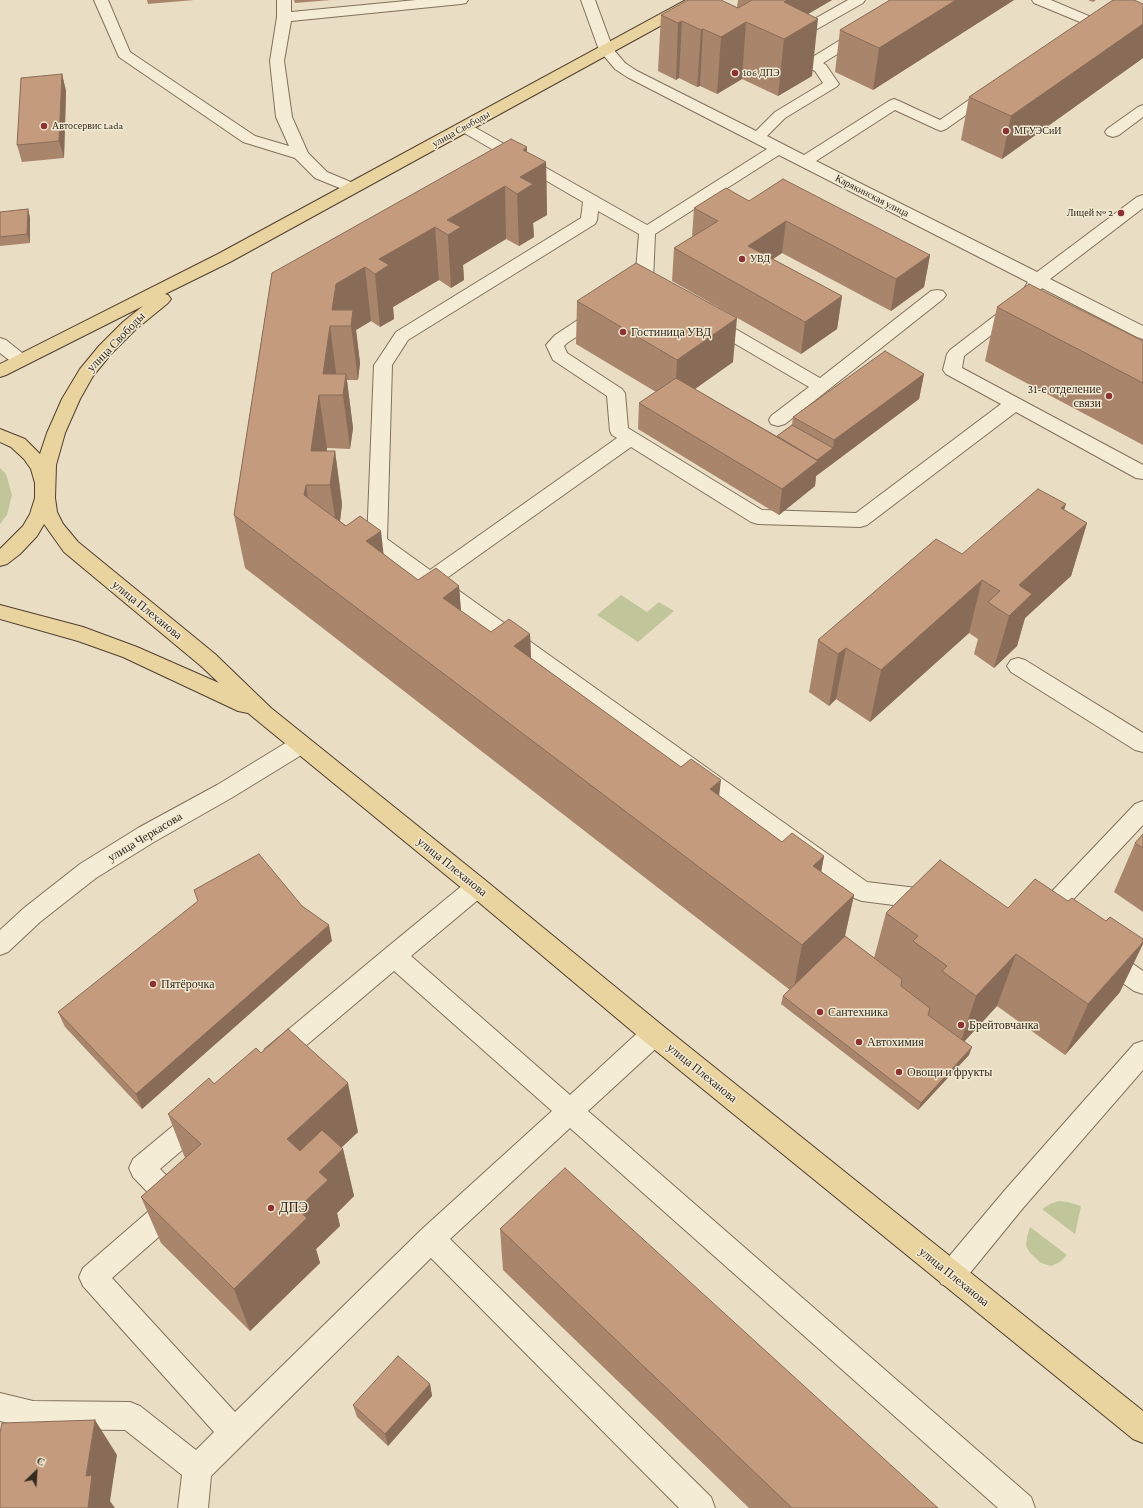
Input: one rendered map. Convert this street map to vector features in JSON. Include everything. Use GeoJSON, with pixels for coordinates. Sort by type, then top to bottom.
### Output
{"type":"FeatureCollection","features":[{"type":"Feature","properties":{"kind":"main road","name":"улица Свободы"},"geometry":{"type":"LineString","coordinates":[[0,371],[224,258],[606,50],[695,6]]}},
{"type":"Feature","properties":{"kind":"main road","name":"улица Свободы"},"geometry":{"type":"LineString","coordinates":[[45,490],[46,465],[56,433],[71,399],[86,373],[119,336],[153,306],[185,282],[224,258]]}},
{"type":"Feature","properties":{"kind":"main road"},"geometry":{"type":"LineString","coordinates":[[0,435],[18,443],[31,455],[40,468],[45,490],[40,514],[30,531],[13,549],[0,558]]}},
{"type":"Feature","properties":{"kind":"main road","name":"улица Плеханова"},"geometry":{"type":"LineString","coordinates":[[45,490],[47,512],[71,547],[208,660],[263,714],[654,1034],[1143,1429]]}},
{"type":"Feature","properties":{"kind":"main road","name":"улица Плеханова"},"geometry":{"type":"LineString","coordinates":[[0,612],[64,629],[130,652],[222,693],[263,714]]}},
{"type":"Feature","properties":{"kind":"street"},"geometry":{"type":"LineString","coordinates":[[101,0],[124,54],[249,139],[301,155]]}},
{"type":"Feature","properties":{"kind":"street"},"geometry":{"type":"LineString","coordinates":[[284,0],[284,17],[277,61],[284,117],[301,155],[321,174],[352,188]]}},
{"type":"Feature","properties":{"kind":"street"},"geometry":{"type":"LineString","coordinates":[[284,17],[461,0]]}},
{"type":"Feature","properties":{"kind":"street"},"geometry":{"type":"LineString","coordinates":[[588,0],[606,50]]}},
{"type":"Feature","properties":{"kind":"street"},"geometry":{"type":"LineString","coordinates":[[757,138],[780,115],[831,84],[820,68],[777,47],[858,0]]}},
{"type":"Feature","properties":{"kind":"street"},"geometry":{"type":"LineString","coordinates":[[1046,1],[1143,44]]}},
{"type":"Feature","properties":{"kind":"street"},"geometry":{"type":"LineString","coordinates":[[1078,31],[1091,22]]}},
{"type":"Feature","properties":{"kind":"street"},"geometry":{"type":"LineString","coordinates":[[811,64],[878,24]]}},
{"type":"Feature","properties":{"kind":"street","name":"Карякинская улица"},"geometry":{"type":"LineString","coordinates":[[606,50],[620,66],[632,74],[1143,333]]}},
{"type":"Feature","properties":{"kind":"street"},"geometry":{"type":"LineString","coordinates":[[804,162],[894,104],[941,126],[1006,81]]}},
{"type":"Feature","properties":{"kind":"street"},"geometry":{"type":"LineString","coordinates":[[1113,132],[1143,110]]}},
{"type":"Feature","properties":{"kind":"street"},"geometry":{"type":"LineString","coordinates":[[464,127],[647,232]]}},
{"type":"Feature","properties":{"kind":"street"},"geometry":{"type":"LineString","coordinates":[[778,148],[647,232],[631,292],[561,339],[555,345],[559,356],[616,393],[620,431],[758,517],[860,520],[1014,404]]}},
{"type":"Feature","properties":{"kind":"street"},"geometry":{"type":"LineString","coordinates":[[591,200],[589,220],[402,336],[383,365],[377,542],[862,891],[952,903]]}},
{"type":"Feature","properties":{"kind":"street"},"geometry":{"type":"LineString","coordinates":[[1143,200],[1038,280],[1026,300],[956,354],[952,370],[1143,473]]}},
{"type":"Feature","properties":{"kind":"street"},"geometry":{"type":"LineString","coordinates":[[631,292],[671,299]]}},
{"type":"Feature","properties":{"kind":"street"},"geometry":{"type":"LineString","coordinates":[[778,420],[937,295]]}},
{"type":"Feature","properties":{"kind":"street"},"geometry":{"type":"LineString","coordinates":[[697,314],[821,386]]}},
{"type":"Feature","properties":{"kind":"street"},"geometry":{"type":"LineString","coordinates":[[0,344],[20,360]]}},
{"type":"Feature","properties":{"kind":"street"},"geometry":{"type":"LineString","coordinates":[[430,580],[630,438]]}},
{"type":"Feature","properties":{"kind":"street"},"geometry":{"type":"LineString","coordinates":[[1018,666],[1143,744]]}},
{"type":"Feature","properties":{"kind":"street","name":"улица Черкасова"},"geometry":{"type":"LineString","coordinates":[[0,945],[32,915],[88,872],[146,835],[225,791],[300,745]]}},
{"type":"Feature","properties":{"kind":"street"},"geometry":{"type":"LineString","coordinates":[[1042,919],[1143,810]]}},
{"type":"Feature","properties":{"kind":"street"},"geometry":{"type":"LineString","coordinates":[[256,1072],[476,887]]}},
{"type":"Feature","properties":{"kind":"street"},"geometry":{"type":"LineString","coordinates":[[1087,945],[1143,984]]}},
{"type":"Feature","properties":{"kind":"street"},"geometry":{"type":"LineString","coordinates":[[394,956],[1020,1508]]}},
{"type":"Feature","properties":{"kind":"street"},"geometry":{"type":"LineString","coordinates":[[193,1508],[197,1469],[432,1240],[654,1034]]}},
{"type":"Feature","properties":{"kind":"street"},"geometry":{"type":"LineString","coordinates":[[951,1275],[1014,1199],[1143,1052]]}},
{"type":"Feature","properties":{"kind":"street"},"geometry":{"type":"LineString","coordinates":[[220,1102],[142,1168],[177,1204],[93,1277],[234,1432]]}},
{"type":"Feature","properties":{"kind":"street"},"geometry":{"type":"LineString","coordinates":[[432,1240],[700,1508]]}},
{"type":"Feature","properties":{"kind":"street"},"geometry":{"type":"LineString","coordinates":[[0,1407],[33,1415],[130,1416],[197,1469]]}},
{"type":"Feature","properties":{"kind":"green space"},"geometry":{"type":"Polygon","coordinates":[[[0,468],[6,474],[12,495],[7,515],[0,524],[0,468]]]}},
{"type":"Feature","properties":{"kind":"green space"},"geometry":{"type":"Polygon","coordinates":[[[621,595],[647,612],[659,602],[674,611],[638,642],[597,615],[621,595]]]}},
{"type":"Feature","properties":{"kind":"green space"},"geometry":{"type":"Polygon","coordinates":[[[1059,1201],[1081,1206],[1075,1234],[1042,1209],[1059,1201]]]}},
{"type":"Feature","properties":{"kind":"green space"},"geometry":{"type":"Polygon","coordinates":[[[1030,1227],[1067,1255],[1060,1262],[1051,1266],[1041,1263],[1030,1253],[1026,1246],[1030,1227]]]}},
{"type":"Feature","properties":{"kind":"building"},"geometry":{"type":"Polygon","coordinates":[[[688,0],[721,0],[738,8],[752,0],[786,0],[787,1],[784,2],[818,19],[784,39],[746,22],[721,37],[682,21],[678,23],[661,15],[688,0]]]}},
{"type":"Feature","properties":{"kind":"building"},"geometry":{"type":"Polygon","coordinates":[[[890,0],[956,0],[879,48],[840,30],[890,0]]]}},
{"type":"Feature","properties":{"kind":"building"},"geometry":{"type":"Polygon","coordinates":[[[1113,0],[1134,0],[1143,4],[1143,24],[1011,116],[969,97],[1113,0]]]}},
{"type":"Feature","properties":{"kind":"building","name":"Автосервис Lada"},"geometry":{"type":"Polygon","coordinates":[[[62,74],[59,141],[17,145],[21,78],[62,74]]]}},
{"type":"Feature","properties":{"kind":"building"},"geometry":{"type":"Polygon","coordinates":[[[511,139],[527,147],[523,150],[546,162],[520,177],[533,184],[517,194],[505,186],[447,220],[461,227],[448,235],[435,227],[379,259],[389,265],[375,274],[365,267],[336,284],[332,310],[353,310],[351,326],[330,326],[323,374],[346,374],[343,395],[319,395],[311,451],[335,451],[330,485],[306,485],[304,495],[346,526],[360,516],[381,531],[366,541],[418,580],[436,568],[459,586],[443,598],[491,632],[509,619],[530,634],[514,646],[681,767],[691,759],[721,780],[710,789],[782,842],[792,833],[824,856],[813,866],[854,895],[802,945],[234,515],[272,273],[511,139]]]}},
{"type":"Feature","properties":{"kind":"building"},"geometry":{"type":"Polygon","coordinates":[[[783,179],[930,255],[896,279],[786,221],[748,246],[842,296],[805,322],[674,248],[718,221],[694,208],[726,188],[749,201],[783,179]]]}},
{"type":"Feature","properties":{"kind":"building"},"geometry":{"type":"Polygon","coordinates":[[[28,209],[27,234],[0,237],[0,212],[28,209]]]}},
{"type":"Feature","properties":{"kind":"building"},"geometry":{"type":"Polygon","coordinates":[[[636,263],[737,318],[677,360],[577,301],[636,263]]]}},
{"type":"Feature","properties":{"kind":"building"},"geometry":{"type":"Polygon","coordinates":[[[1029,284],[1143,341],[1143,383],[997,307],[1029,284]]]}},
{"type":"Feature","properties":{"kind":"building"},"geometry":{"type":"Polygon","coordinates":[[[885,351],[924,374],[834,440],[793,417],[885,351]]]}},
{"type":"Feature","properties":{"kind":"building"},"geometry":{"type":"Polygon","coordinates":[[[676,378],[818,461],[782,489],[639,403],[676,378]]]}},
{"type":"Feature","properties":{"kind":"building"},"geometry":{"type":"Polygon","coordinates":[[[792,425],[833,448],[817,460],[777,436],[792,425]]]}},
{"type":"Feature","properties":{"kind":"building"},"geometry":{"type":"Polygon","coordinates":[[[1038,489],[1066,504],[1061,508],[1087,523],[1019,585],[1032,594],[1009,616],[988,602],[1000,591],[982,580],[881,670],[846,648],[838,654],[818,640],[936,539],[962,554],[1038,489]]]}},
{"type":"Feature","properties":{"kind":"building"},"geometry":{"type":"Polygon","coordinates":[[[1143,834],[1143,848],[1135,843],[1143,834]]]}},
{"type":"Feature","properties":{"kind":"building"},"geometry":{"type":"Polygon","coordinates":[[[259,854],[302,906],[329,925],[136,1094],[58,1012],[198,901],[194,890],[259,854]]]}},
{"type":"Feature","properties":{"kind":"building"},"geometry":{"type":"Polygon","coordinates":[[[940,860],[1008,908],[1035,879],[1068,901],[1072,898],[1106,921],[1110,917],[1143,939],[1143,942],[1088,1004],[1016,954],[976,996],[942,971],[947,966],[913,941],[918,936],[886,913],[940,860]]]}},
{"type":"Feature","properties":{"kind":"building"},"geometry":{"type":"Polygon","coordinates":[[[845,936],[902,979],[901,986],[930,1008],[928,1015],[972,1047],[921,1103],[783,996],[845,936]]]}},
{"type":"Feature","properties":{"kind":"building"},"geometry":{"type":"Polygon","coordinates":[[[288,1029],[348,1083],[287,1139],[300,1151],[322,1130],[343,1149],[319,1172],[328,1180],[297,1209],[307,1218],[234,1289],[141,1197],[201,1144],[168,1114],[209,1078],[214,1084],[256,1048],[261,1053],[288,1029]]]}},
{"type":"Feature","properties":{"kind":"building"},"geometry":{"type":"Polygon","coordinates":[[[565,1168],[938,1508],[792,1508],[500,1229],[565,1168]]]}},
{"type":"Feature","properties":{"kind":"building"},"geometry":{"type":"Polygon","coordinates":[[[398,1356],[430,1384],[385,1434],[353,1405],[398,1356]]]}},
{"type":"Feature","properties":{"kind":"building"},"geometry":{"type":"Polygon","coordinates":[[[95,1420],[86,1476],[92,1475],[88,1508],[0,1508],[0,1433],[2,1423],[95,1420]]]}},
{"type":"Feature","properties":{"kind":"place","name":"106 ДПЭ"},"geometry":{"type":"Point","coordinates":[735,73]}},
{"type":"Feature","properties":{"kind":"place","name":"Автосервис Lada"},"geometry":{"type":"Point","coordinates":[44,126]}},
{"type":"Feature","properties":{"kind":"place","name":"МГУЭСиИ"},"geometry":{"type":"Point","coordinates":[1006,131]}},
{"type":"Feature","properties":{"kind":"place","name":"Лицей № 2"},"geometry":{"type":"Point","coordinates":[1121,213]}},
{"type":"Feature","properties":{"kind":"place","name":"УВД"},"geometry":{"type":"Point","coordinates":[742,259]}},
{"type":"Feature","properties":{"kind":"place","name":"Гостиница УВД"},"geometry":{"type":"Point","coordinates":[623,332]}},
{"type":"Feature","properties":{"kind":"place","name":"31-е отделение связи"},"geometry":{"type":"Point","coordinates":[1109,396]}},
{"type":"Feature","properties":{"kind":"place","name":"Пятёрочка"},"geometry":{"type":"Point","coordinates":[153,984]}},
{"type":"Feature","properties":{"kind":"place","name":"Сантехника"},"geometry":{"type":"Point","coordinates":[820,1012]}},
{"type":"Feature","properties":{"kind":"place","name":"Брейтовчанка"},"geometry":{"type":"Point","coordinates":[961,1025]}},
{"type":"Feature","properties":{"kind":"place","name":"Автохимия"},"geometry":{"type":"Point","coordinates":[859,1042]}},
{"type":"Feature","properties":{"kind":"place","name":"Овощи и фрукты"},"geometry":{"type":"Point","coordinates":[899,1072]}},
{"type":"Feature","properties":{"kind":"place","name":"ДПЭ"},"geometry":{"type":"Point","coordinates":[271,1208]}}]}
